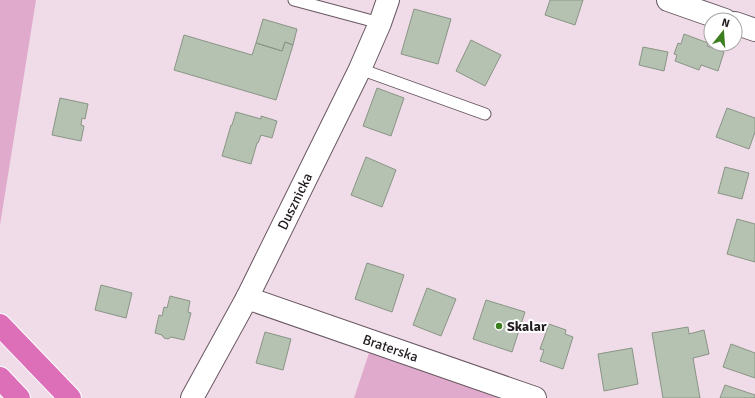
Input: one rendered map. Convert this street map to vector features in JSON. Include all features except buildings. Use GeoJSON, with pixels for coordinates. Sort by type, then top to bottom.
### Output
{"type":"FeatureCollection","features":[{"type":"Feature","properties":{"kind":"highway"},"geometry":{"type":"LineString","coordinates":[[0,325],[70,398]]}},
{"type":"Feature","properties":{"kind":"highway"},"geometry":{"type":"LineString","coordinates":[[0,378],[19,398]]}},
{"type":"Feature","properties":{"kind":"street","name":"Dusznicka"},"geometry":{"type":"LineString","coordinates":[[192,398],[247,298],[360,69],[380,23],[388,0]]}},
{"type":"Feature","properties":{"kind":"street"},"geometry":{"type":"LineString","coordinates":[[668,0],[703,12]]}},
{"type":"Feature","properties":{"kind":"street"},"geometry":{"type":"LineString","coordinates":[[743,26],[755,30]]}},
{"type":"Feature","properties":{"kind":"street","name":"Braterska"},"geometry":{"type":"LineString","coordinates":[[247,298],[535,398]]}},
{"type":"Feature","properties":{"kind":"lane"},"geometry":{"type":"LineString","coordinates":[[294,0],[380,23]]}},
{"type":"Feature","properties":{"kind":"lane"},"geometry":{"type":"LineString","coordinates":[[360,69],[485,114]]}},
{"type":"Feature","properties":{"kind":"shaded area"},"geometry":{"type":"Polygon","coordinates":[[[0,0],[36,0],[0,225],[0,0]]]}},
{"type":"Feature","properties":{"kind":"shaded area"},"geometry":{"type":"Polygon","coordinates":[[[369,353],[503,398],[354,398],[369,353]]]}},
{"type":"Feature","properties":{"kind":"place","name":"Skalar"},"geometry":{"type":"Point","coordinates":[499,326]}}]}
